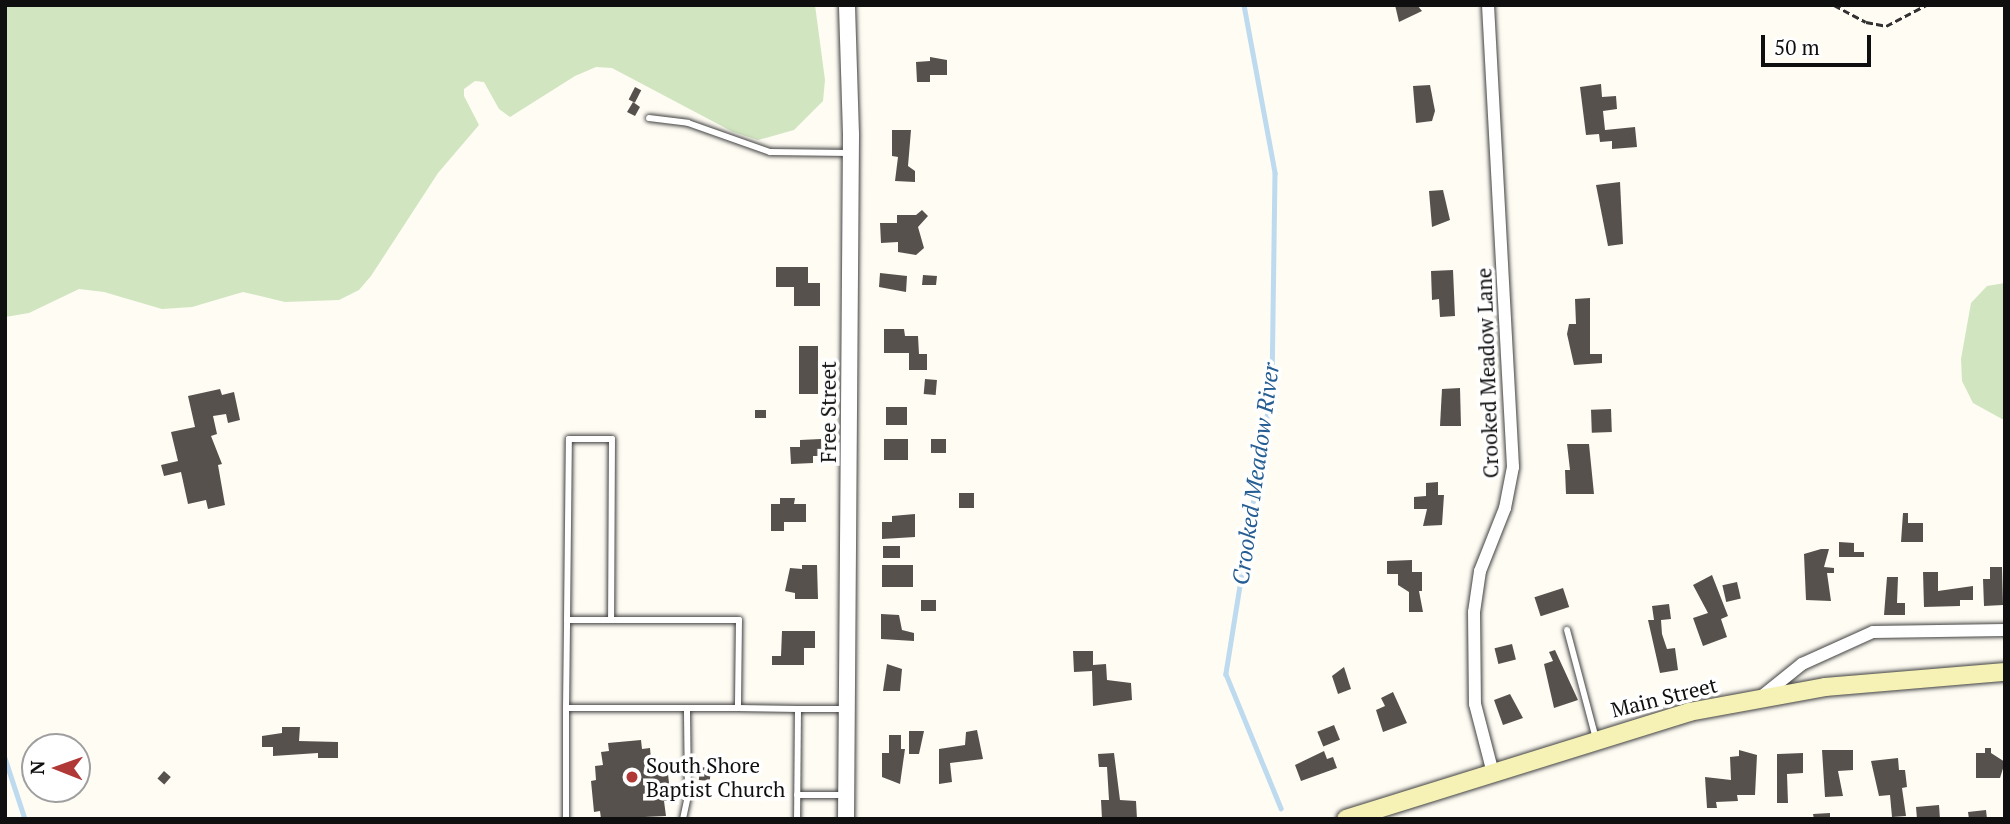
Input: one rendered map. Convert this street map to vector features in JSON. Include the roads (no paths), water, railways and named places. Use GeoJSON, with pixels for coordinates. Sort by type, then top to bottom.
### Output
{"type":"FeatureCollection","features":[{"type":"Feature","properties":{"kind":"main road","name":"Main Street"},"geometry":{"type":"LineString","coordinates":[[1346,819],[1596,739],[1761,698],[1890,679],[2005,672]]}},
{"type":"Feature","properties":{"kind":"street","name":"Free Street"},"geometry":{"type":"LineString","coordinates":[[846,819],[851,153],[847,5]]}},
{"type":"Feature","properties":{"kind":"street","name":"Crooked Meadow Lane"},"geometry":{"type":"LineString","coordinates":[[1488,5],[1513,467],[1511,488],[1487,548],[1475,603],[1475,704],[1493,773]]}},
{"type":"Feature","properties":{"kind":"street"},"geometry":{"type":"LineString","coordinates":[[1761,698],[1802,664],[1873,632],[2005,629]]}},
{"type":"Feature","properties":{"kind":"lane"},"geometry":{"type":"LineString","coordinates":[[649,118],[688,124],[770,152],[851,153]]}},
{"type":"Feature","properties":{"kind":"lane"},"geometry":{"type":"LineString","coordinates":[[566,819],[569,439],[612,439],[611,620]]}},
{"type":"Feature","properties":{"kind":"lane"},"geometry":{"type":"LineString","coordinates":[[567,620],[739,620],[738,708]]}},
{"type":"Feature","properties":{"kind":"lane"},"geometry":{"type":"LineString","coordinates":[[1567,630],[1596,739]]}},
{"type":"Feature","properties":{"kind":"lane"},"geometry":{"type":"LineString","coordinates":[[566,708],[846,709]]}},
{"type":"Feature","properties":{"kind":"lane"},"geometry":{"type":"LineString","coordinates":[[683,819],[688,795],[688,708]]}},
{"type":"Feature","properties":{"kind":"lane"},"geometry":{"type":"LineString","coordinates":[[797,819],[798,709]]}},
{"type":"Feature","properties":{"kind":"lane"},"geometry":{"type":"LineString","coordinates":[[797,795],[846,795]]}},
{"type":"Feature","properties":{"kind":"waterway","name":"Crooked Meadow River"},"geometry":{"type":"LineString","coordinates":[[1244,5],[1275,173],[1272,386],[1226,674],[1281,808]]}},
{"type":"Feature","properties":{"kind":"waterway"},"geometry":{"type":"LineString","coordinates":[[5,758],[25,819]]}},
{"type":"Feature","properties":{"kind":"place","name":"South Shore Baptist Church"},"geometry":{"type":"Point","coordinates":[632,777]}}]}
